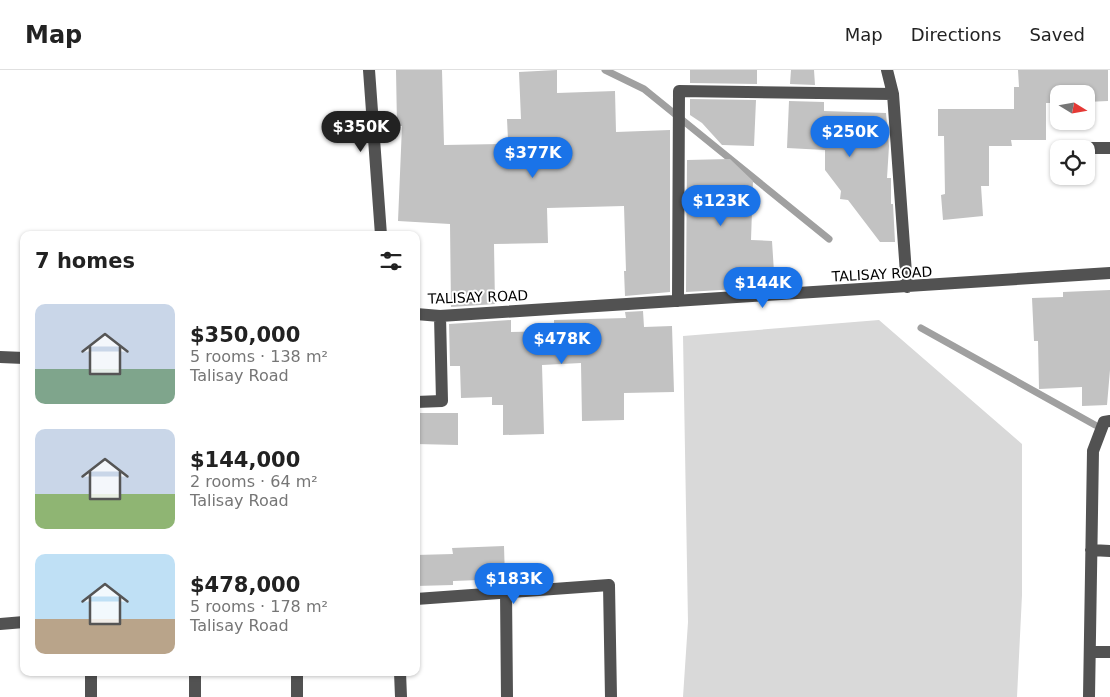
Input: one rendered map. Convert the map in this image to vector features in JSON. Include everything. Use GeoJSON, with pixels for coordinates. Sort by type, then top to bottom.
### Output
{"type":"FeatureCollection","features":[{"type":"Feature","properties":{"kind":"street"},"geometry":{"type":"LineString","coordinates":[[369,70],[381,231]]}},
{"type":"Feature","properties":{"kind":"street"},"geometry":{"type":"LineString","coordinates":[[887,70],[893,94],[907,287]]}},
{"type":"Feature","properties":{"kind":"street"},"geometry":{"type":"LineString","coordinates":[[678,300],[679,91],[893,94]]}},
{"type":"Feature","properties":{"kind":"street"},"geometry":{"type":"LineString","coordinates":[[1095,148],[1110,148]]}},
{"type":"Feature","properties":{"kind":"street","name":"TALISAY ROAD"},"geometry":{"type":"LineString","coordinates":[[420,314],[440,316],[1110,273]]}},
{"type":"Feature","properties":{"kind":"street"},"geometry":{"type":"LineString","coordinates":[[420,402],[442,402],[440,316]]}},
{"type":"Feature","properties":{"kind":"street"},"geometry":{"type":"LineString","coordinates":[[0,357],[20,358]]}},
{"type":"Feature","properties":{"kind":"street"},"geometry":{"type":"LineString","coordinates":[[1089,697],[1093,451],[1104,422],[1110,421]]}},
{"type":"Feature","properties":{"kind":"street"},"geometry":{"type":"LineString","coordinates":[[1091,550],[1110,551]]}},
{"type":"Feature","properties":{"kind":"street"},"geometry":{"type":"LineString","coordinates":[[420,599],[609,585],[611,697]]}},
{"type":"Feature","properties":{"kind":"street"},"geometry":{"type":"LineString","coordinates":[[506,592],[507,697]]}},
{"type":"Feature","properties":{"kind":"street"},"geometry":{"type":"LineString","coordinates":[[0,624],[20,622]]}},
{"type":"Feature","properties":{"kind":"street"},"geometry":{"type":"LineString","coordinates":[[1090,652],[1110,652]]}},
{"type":"Feature","properties":{"kind":"street"},"geometry":{"type":"LineString","coordinates":[[91,676],[91,697]]}},
{"type":"Feature","properties":{"kind":"street"},"geometry":{"type":"LineString","coordinates":[[195,676],[195,697]]}},
{"type":"Feature","properties":{"kind":"street"},"geometry":{"type":"LineString","coordinates":[[297,676],[297,697]]}},
{"type":"Feature","properties":{"kind":"street"},"geometry":{"type":"LineString","coordinates":[[400,676],[400,697]]}},
{"type":"Feature","properties":{"kind":"shaded area"},"geometry":{"type":"Polygon","coordinates":[[[879,320],[1022,444],[1022,595],[1017,697],[683,697],[688,622],[683,336],[879,320]]]}},
{"type":"Feature","properties":{"kind":"building"},"geometry":{"type":"Polygon","coordinates":[[[396,70],[442,70],[444,145],[501,144],[500,140],[508,140],[507,119],[521,119],[519,72],[557,70],[557,93],[615,91],[616,132],[670,130],[670,292],[625,296],[624,206],[547,208],[548,243],[494,244],[495,304],[451,307],[450,224],[398,221],[402,126],[397,126],[396,70]]]}},
{"type":"Feature","properties":{"kind":"building"},"geometry":{"type":"Polygon","coordinates":[[[690,70],[757,70],[757,84],[690,83],[690,70]]]}},
{"type":"Feature","properties":{"kind":"building"},"geometry":{"type":"Polygon","coordinates":[[[791,70],[814,70],[815,85],[790,84],[791,70]]]}},
{"type":"Feature","properties":{"kind":"building"},"geometry":{"type":"Polygon","coordinates":[[[1018,70],[1108,70],[1108,101],[1095,102],[1095,85],[1050,85],[1050,103],[1046,103],[1046,140],[1011,140],[1012,146],[989,146],[989,186],[981,186],[983,216],[943,220],[941,195],[945,194],[944,136],[938,136],[938,109],[1014,109],[1014,87],[1019,87],[1018,70]]]}},
{"type":"Feature","properties":{"kind":"building"},"geometry":{"type":"Polygon","coordinates":[[[690,99],[756,100],[754,146],[722,145],[702,123],[690,115],[690,99]]]}},
{"type":"Feature","properties":{"kind":"building"},"geometry":{"type":"Polygon","coordinates":[[[789,101],[824,102],[824,111],[886,113],[889,146],[887,178],[891,178],[891,204],[893,204],[895,242],[880,242],[848,200],[840,199],[841,191],[825,170],[825,150],[787,148],[789,101]]]}},
{"type":"Feature","properties":{"kind":"building"},"geometry":{"type":"Polygon","coordinates":[[[730,159],[753,181],[751,240],[772,241],[774,272],[739,273],[739,289],[686,292],[687,160],[730,159]]]}},
{"type":"Feature","properties":{"kind":"building"},"geometry":{"type":"Polygon","coordinates":[[[1110,290],[1110,370],[1107,405],[1082,406],[1082,387],[1039,389],[1038,341],[1034,341],[1032,298],[1063,297],[1063,292],[1110,290]]]}},
{"type":"Feature","properties":{"kind":"building"},"geometry":{"type":"Polygon","coordinates":[[[643,311],[644,327],[672,326],[674,392],[624,393],[624,420],[582,421],[581,363],[542,365],[544,434],[503,435],[503,405],[492,405],[492,397],[461,398],[460,366],[450,366],[449,324],[511,320],[511,332],[554,331],[554,320],[626,318],[625,312],[643,311]]]}},
{"type":"Feature","properties":{"kind":"building"},"geometry":{"type":"Polygon","coordinates":[[[420,413],[458,413],[458,445],[420,444],[420,413]]]}},
{"type":"Feature","properties":{"kind":"building"},"geometry":{"type":"Polygon","coordinates":[[[504,546],[505,579],[453,581],[453,585],[420,586],[420,555],[453,554],[452,548],[504,546]]]}},
{"type":"Feature","properties":{"kind":"waterway"},"geometry":{"type":"LineString","coordinates":[[605,70],[644,89],[829,239]]}},
{"type":"Feature","properties":{"kind":"waterway"},"geometry":{"type":"LineString","coordinates":[[921,328],[1095,425]]}}]}
